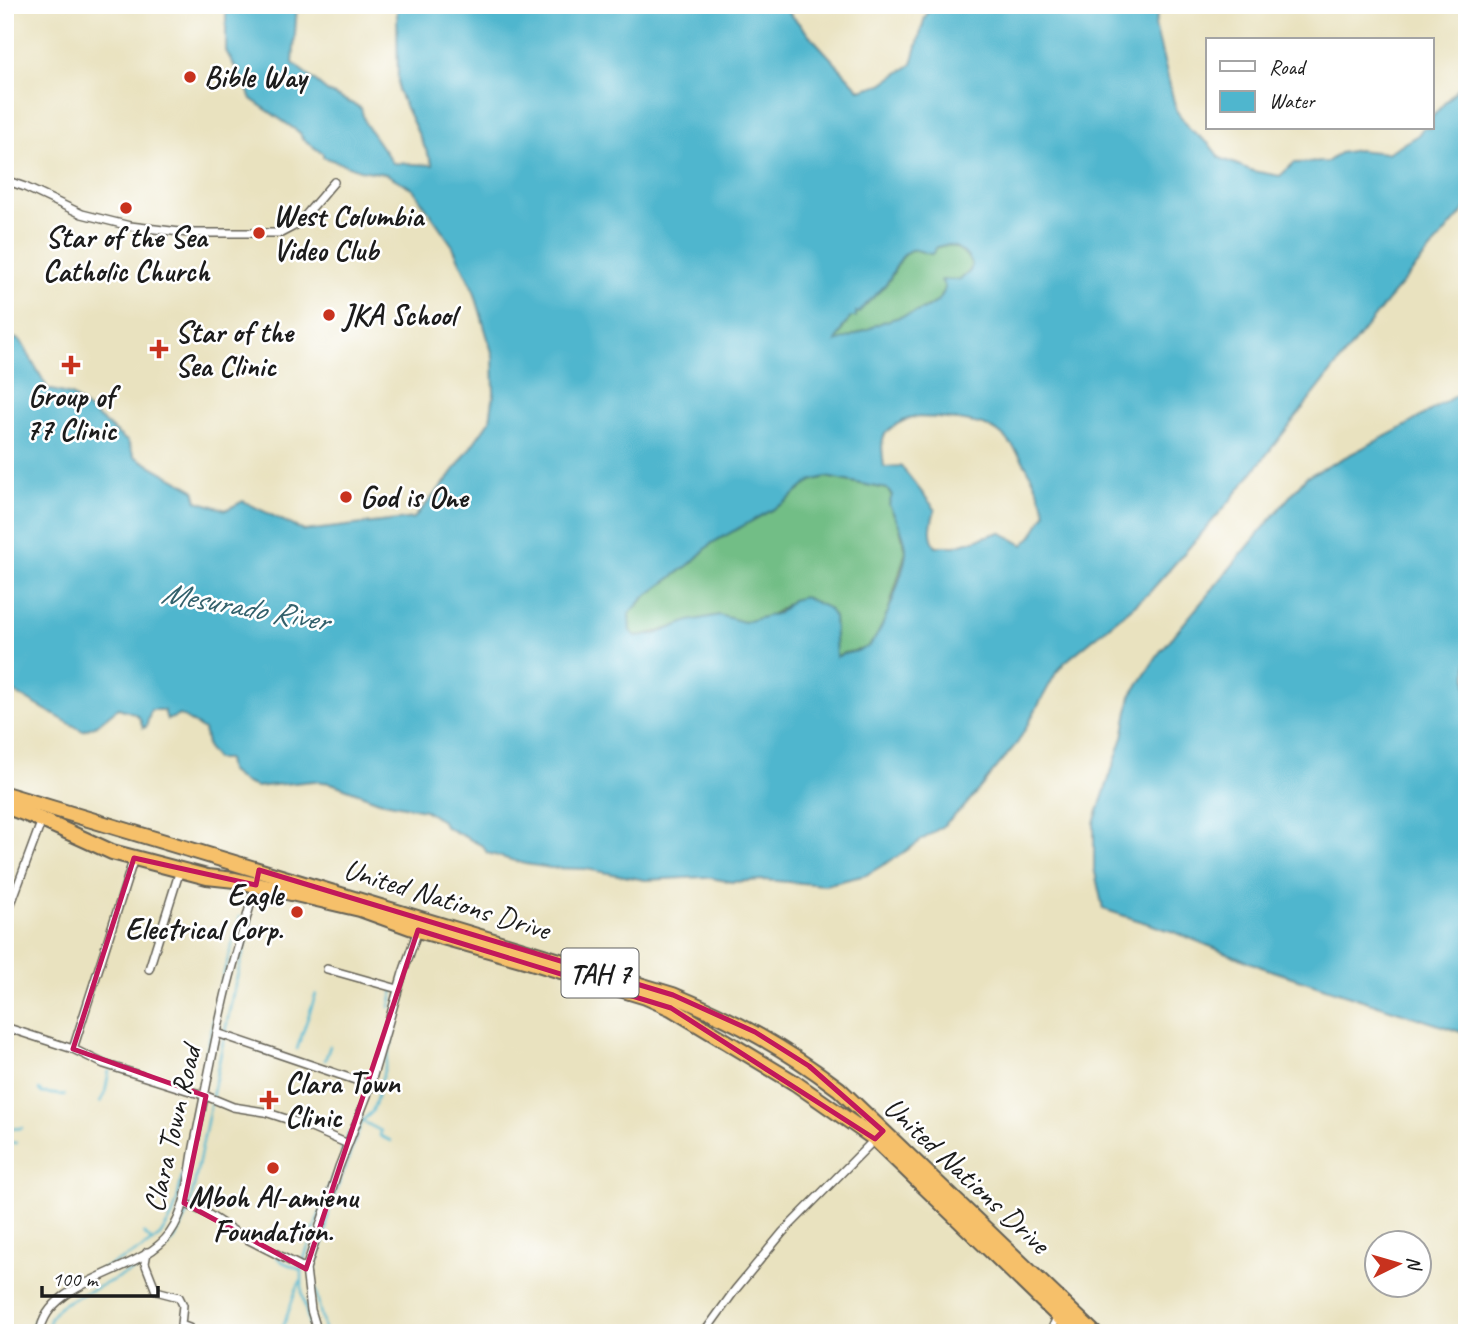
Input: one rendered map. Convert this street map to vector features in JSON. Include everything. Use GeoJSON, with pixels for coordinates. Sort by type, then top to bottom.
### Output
{"type":"FeatureCollection","features":[{"type":"Feature","properties":{"kind":"highway","name":"United Nations Drive"},"geometry":{"type":"LineString","coordinates":[[5,794],[418,930],[646,998],[691,1019],[879,1135],[1009,1249],[1094,1333]]}},
{"type":"Feature","properties":{"kind":"highway","name":"United Nations Drive"},"geometry":{"type":"LineString","coordinates":[[5,806],[42,820],[95,846],[134,858],[206,877],[257,877],[673,995],[755,1032],[839,1088],[879,1135],[1076,1333]]}},
{"type":"Feature","properties":{"kind":"highway"},"geometry":{"type":"LineString","coordinates":[[740,1051],[747,1038],[755,1032]]}},
{"type":"Feature","properties":{"kind":"highway"},"geometry":{"type":"LineString","coordinates":[[795,1083],[809,1066]]}},
{"type":"Feature","properties":{"kind":"street"},"geometry":{"type":"LineString","coordinates":[[5,180],[82,214],[130,226],[188,233],[281,233],[298,224],[334,182]]}},
{"type":"Feature","properties":{"kind":"street"},"geometry":{"type":"LineString","coordinates":[[5,920],[42,820]]}},
{"type":"Feature","properties":{"kind":"street"},"geometry":{"type":"LineString","coordinates":[[73,1049],[134,858]]}},
{"type":"Feature","properties":{"kind":"street"},"geometry":{"type":"LineString","coordinates":[[149,969],[180,870]]}},
{"type":"Feature","properties":{"kind":"street","name":"Clara Town Road"},"geometry":{"type":"LineString","coordinates":[[40,1333],[42,1320],[63,1295],[147,1252],[171,1233],[184,1203],[234,961],[257,877]]}},
{"type":"Feature","properties":{"kind":"street"},"geometry":{"type":"LineString","coordinates":[[318,1333],[311,1310],[306,1269],[418,930]]}},
{"type":"Feature","properties":{"kind":"street"},"geometry":{"type":"LineString","coordinates":[[327,970],[398,989]]}},
{"type":"Feature","properties":{"kind":"street"},"geometry":{"type":"LineString","coordinates":[[5,1027],[73,1049],[104,1064],[233,1107],[265,1112],[302,1124],[348,1144]]}},
{"type":"Feature","properties":{"kind":"street"},"geometry":{"type":"LineString","coordinates":[[219,1034],[367,1083]]}},
{"type":"Feature","properties":{"kind":"street"},"geometry":{"type":"LineString","coordinates":[[716,1333],[707,1329],[735,1290],[783,1232],[879,1135]]}},
{"type":"Feature","properties":{"kind":"street"},"geometry":{"type":"LineString","coordinates":[[184,1203],[306,1269]]}},
{"type":"Feature","properties":{"kind":"street"},"geometry":{"type":"LineString","coordinates":[[147,1252],[145,1263],[156,1291],[181,1299],[181,1325],[189,1328],[188,1333]]}},
{"type":"Feature","properties":{"kind":"street"},"geometry":{"type":"LineString","coordinates":[[1050,1333],[1058,1315]]}},
{"type":"Feature","properties":{"kind":"highlighted area"},"geometry":{"type":"Polygon","coordinates":[[[134,858],[256,885],[259,870],[673,995],[755,1032],[809,1066],[883,1131],[875,1139],[671,1008],[418,930],[306,1269],[184,1203],[206,1096],[73,1049],[134,858]]]}},
{"type":"Feature","properties":{"kind":"green space"},"geometry":{"type":"Polygon","coordinates":[[[945,245],[961,251],[972,264],[970,271],[960,280],[942,281],[945,283],[942,297],[934,304],[908,316],[890,320],[835,343],[855,312],[859,312],[883,288],[908,252],[913,249],[931,254],[937,247],[945,245]]]}},
{"type":"Feature","properties":{"kind":"green space"},"geometry":{"type":"Polygon","coordinates":[[[826,477],[887,489],[892,496],[889,505],[898,521],[906,551],[888,612],[877,638],[865,649],[835,657],[834,617],[792,600],[782,609],[750,622],[711,617],[646,635],[636,636],[630,631],[629,614],[645,597],[690,564],[712,543],[784,503],[811,481],[826,477]]]}},
{"type":"Feature","properties":{"kind":"water","name":"Mesurado River"},"geometry":{"type":"Polygon","coordinates":[[[241,5],[297,5],[293,63],[328,92],[361,108],[365,123],[393,163],[433,165],[398,91],[397,5],[782,5],[860,90],[882,84],[912,64],[925,17],[933,5],[1160,5],[1155,25],[1176,110],[1190,129],[1209,144],[1220,158],[1253,171],[1280,176],[1294,163],[1327,162],[1340,153],[1357,150],[1387,153],[1418,135],[1422,130],[1434,130],[1434,115],[1467,78],[1467,207],[1388,300],[1230,501],[1148,594],[1065,662],[1056,673],[1018,742],[965,806],[944,825],[866,875],[825,885],[764,880],[732,882],[705,877],[645,880],[586,869],[525,864],[487,853],[483,846],[444,826],[442,821],[424,810],[379,801],[331,783],[313,781],[256,787],[243,782],[229,771],[227,759],[216,759],[208,749],[204,730],[180,715],[167,720],[164,710],[151,710],[146,727],[143,728],[137,716],[118,708],[97,725],[83,731],[5,687],[5,334],[21,341],[48,389],[71,395],[128,442],[134,456],[194,490],[197,501],[226,510],[243,501],[304,531],[414,518],[448,479],[490,420],[494,393],[493,356],[474,291],[452,245],[413,189],[386,174],[360,170],[323,157],[300,133],[251,99],[226,51],[226,8],[241,5]],[[937,247],[932,254],[913,250],[907,252],[885,285],[859,313],[856,312],[856,317],[851,317],[843,327],[836,342],[935,303],[942,296],[945,287],[941,280],[960,280],[970,271],[972,264],[954,247],[937,247]],[[912,417],[894,426],[884,435],[884,467],[901,466],[935,509],[931,533],[936,546],[955,546],[1000,532],[1023,545],[1032,536],[1046,512],[1028,469],[1014,448],[991,428],[969,422],[912,417]],[[826,477],[811,481],[784,503],[712,543],[690,564],[645,597],[629,614],[630,631],[636,636],[656,634],[689,621],[719,615],[744,622],[779,613],[792,600],[804,597],[828,608],[834,617],[836,657],[867,647],[879,631],[897,587],[905,560],[904,539],[889,505],[892,495],[887,489],[826,477]]]}},
{"type":"Feature","properties":{"kind":"water"},"geometry":{"type":"Polygon","coordinates":[[[1467,386],[1467,1034],[1264,968],[1177,933],[1103,909],[1094,868],[1094,823],[1123,737],[1131,696],[1159,653],[1306,477],[1402,428],[1467,386]]]}},
{"type":"Feature","properties":{"kind":"waterway"},"geometry":{"type":"LineString","coordinates":[[199,1091],[220,987],[240,917]]}},
{"type":"Feature","properties":{"kind":"waterway"},"geometry":{"type":"LineString","coordinates":[[46,1333],[51,1317],[60,1306],[147,1263],[170,1245],[180,1230],[191,1201],[233,993],[251,921]]}},
{"type":"Feature","properties":{"kind":"waterway"},"geometry":{"type":"LineString","coordinates":[[390,1007],[394,989]]}},
{"type":"Feature","properties":{"kind":"waterway"},"geometry":{"type":"LineString","coordinates":[[297,1049],[316,994]]}},
{"type":"Feature","properties":{"kind":"waterway"},"geometry":{"type":"LineString","coordinates":[[325,1333],[314,1283],[314,1270],[325,1237],[329,1210],[362,1121],[372,1112],[375,1104],[392,1041]]}},
{"type":"Feature","properties":{"kind":"waterway"},"geometry":{"type":"LineString","coordinates":[[325,1060],[330,1046]]}},
{"type":"Feature","properties":{"kind":"waterway"},"geometry":{"type":"LineString","coordinates":[[100,1102],[105,1093],[109,1071]]}},
{"type":"Feature","properties":{"kind":"waterway"},"geometry":{"type":"LineString","coordinates":[[39,1090],[42,1093],[65,1095]]}},
{"type":"Feature","properties":{"kind":"waterway"},"geometry":{"type":"LineString","coordinates":[[31,1333],[41,1309],[59,1291],[142,1249],[160,1236],[172,1217],[177,1201],[198,1096]]}},
{"type":"Feature","properties":{"kind":"waterway"},"geometry":{"type":"LineString","coordinates":[[362,1121],[381,1131],[380,1136],[391,1141]]}},
{"type":"Feature","properties":{"kind":"waterway"},"geometry":{"type":"LineString","coordinates":[[5,1129],[22,1128]]}},
{"type":"Feature","properties":{"kind":"waterway"},"geometry":{"type":"LineString","coordinates":[[341,1152],[349,1133]]}},
{"type":"Feature","properties":{"kind":"waterway"},"geometry":{"type":"LineString","coordinates":[[5,1142],[16,1143]]}},
{"type":"Feature","properties":{"kind":"waterway"},"geometry":{"type":"LineString","coordinates":[[311,1333],[302,1294],[302,1265],[333,1175]]}},
{"type":"Feature","properties":{"kind":"waterway"},"geometry":{"type":"LineString","coordinates":[[143,1233],[153,1242]]}},
{"type":"Feature","properties":{"kind":"waterway"},"geometry":{"type":"LineString","coordinates":[[277,1257],[301,1270]]}},
{"type":"Feature","properties":{"kind":"waterway"},"geometry":{"type":"LineString","coordinates":[[281,1333],[300,1282]]}},
{"type":"Feature","properties":{"kind":"place","name":"Bible Way"},"geometry":{"type":"Point","coordinates":[190,77]}},
{"type":"Feature","properties":{"kind":"place","name":"Star of the Sea Catholic Church"},"geometry":{"type":"Point","coordinates":[126,208]}},
{"type":"Feature","properties":{"kind":"place","name":"West Columbia Video Club"},"geometry":{"type":"Point","coordinates":[259,233]}},
{"type":"Feature","properties":{"kind":"place","name":"JKA School"},"geometry":{"type":"Point","coordinates":[329,315]}},
{"type":"Feature","properties":{"kind":"place","name":"Star of the Sea Clinic"},"geometry":{"type":"Point","coordinates":[159,349]}},
{"type":"Feature","properties":{"kind":"place","name":"Group of 77 Clinic"},"geometry":{"type":"Point","coordinates":[71,365]}},
{"type":"Feature","properties":{"kind":"place","name":"God is One"},"geometry":{"type":"Point","coordinates":[346,497]}},
{"type":"Feature","properties":{"kind":"place","name":"Eagle Electrical Corp."},"geometry":{"type":"Point","coordinates":[297,912]}},
{"type":"Feature","properties":{"kind":"place","name":"Clara Town Clinic"},"geometry":{"type":"Point","coordinates":[269,1100]}},
{"type":"Feature","properties":{"kind":"place","name":"Mboh Al-amienu Foundation."},"geometry":{"type":"Point","coordinates":[273,1168]}}]}
